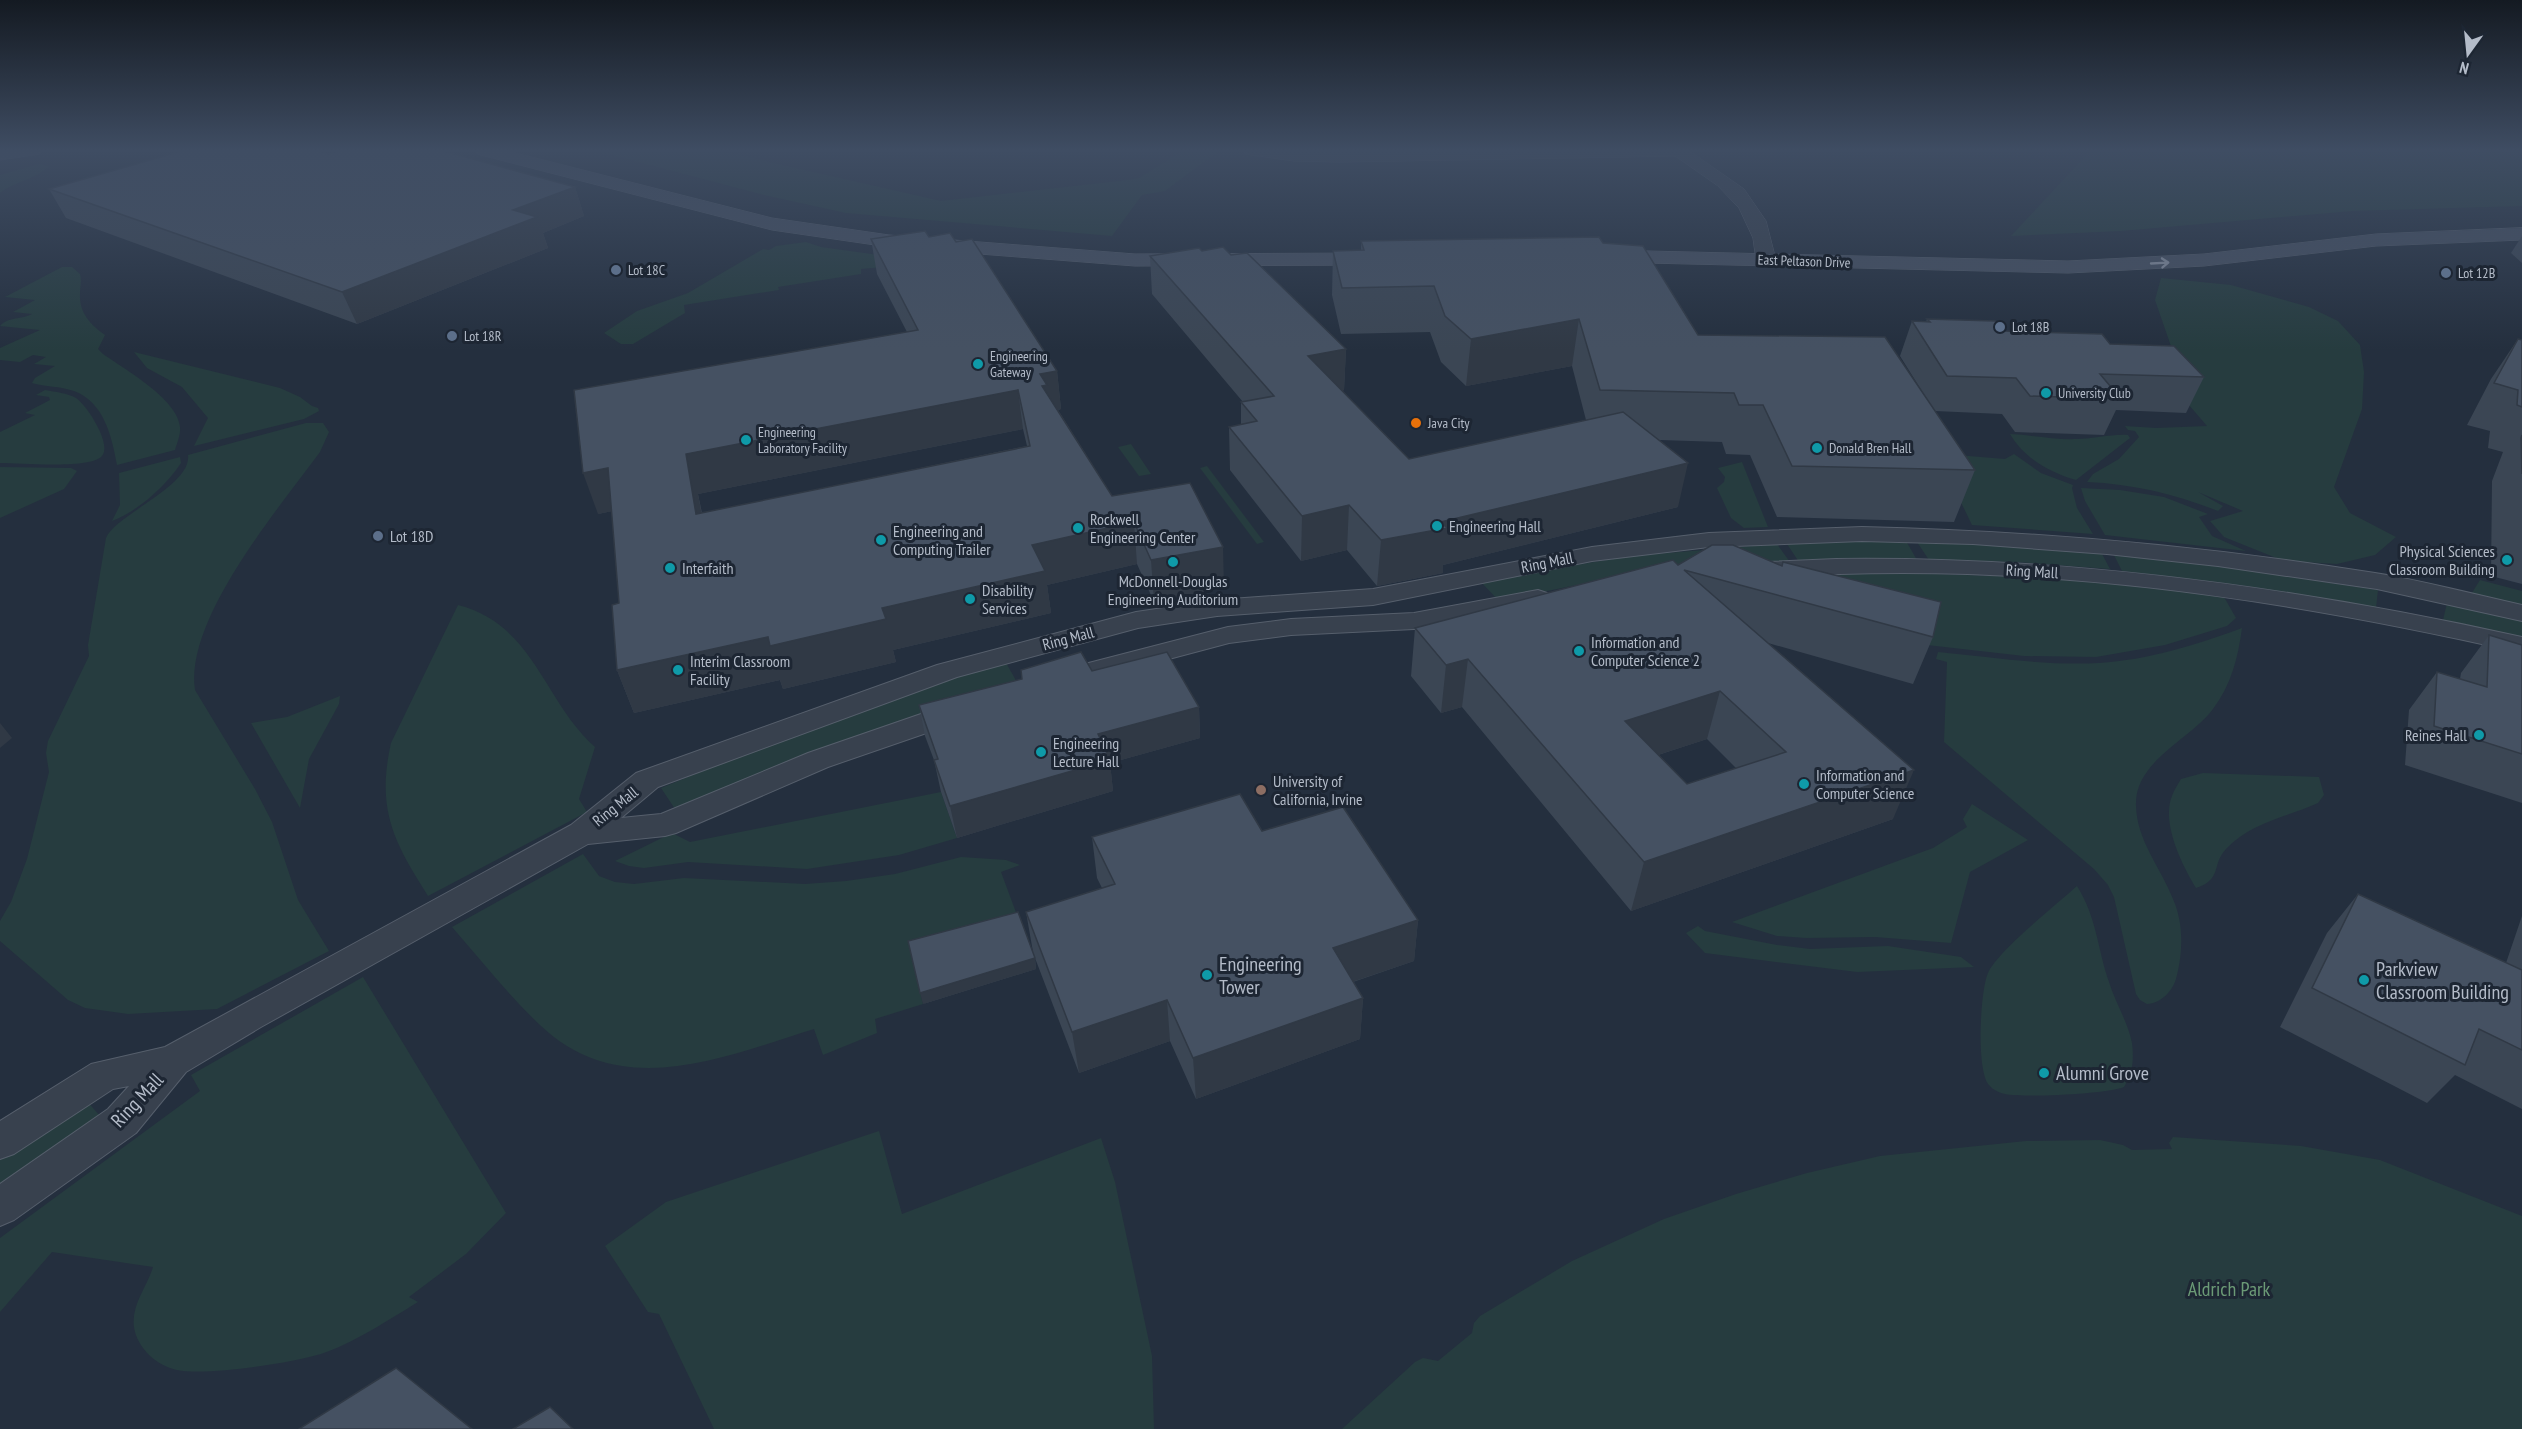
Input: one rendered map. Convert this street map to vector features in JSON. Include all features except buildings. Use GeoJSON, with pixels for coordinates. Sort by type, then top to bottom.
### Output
{"type":"FeatureCollection","features":[{"type":"Feature","properties":{"kind":"main road"},"geometry":{"type":"LineString","coordinates":[[741,217],[762,222],[889,241],[1028,254],[1135,260],[1320,261],[1391,252],[1117,246],[959,236],[806,217]]}},
{"type":"Feature","properties":{"kind":"main road","name":"East Peltason Drive"},"geometry":{"type":"LineString","coordinates":[[1765,254],[2120,251],[2407,224],[2522,219]]}},
{"type":"Feature","properties":{"kind":"main road","name":"East Peltason Drive"},"geometry":{"type":"LineString","coordinates":[[1589,249],[1765,254],[1994,267],[2132,265],[2204,260],[2376,240],[2466,234],[2522,234]]}},
{"type":"Feature","properties":{"kind":"street"},"geometry":{"type":"LineString","coordinates":[[1754,217],[1761,231],[1765,254]]}},
{"type":"Feature","properties":{"kind":"street","name":"Ring Mall"},"geometry":{"type":"LineString","coordinates":[[576,837],[647,780],[947,671],[1081,634],[1136,620],[1217,608],[1373,597],[1592,554],[1709,540],[1862,534],[1972,537],[2107,547],[2377,581],[2522,613]]}},
{"type":"Feature","properties":{"kind":"street","name":"Ring Mall"},"geometry":{"type":"LineString","coordinates":[[1740,572],[1799,567],[1928,567],[2013,569],[2121,577],[2228,589],[2394,616],[2522,645]]}},
{"type":"Feature","properties":{"kind":"street","name":"Ring Mall"},"geometry":{"type":"LineString","coordinates":[[1033,687],[1082,672],[1228,635],[1291,627],[1414,621],[1560,594]]}},
{"type":"Feature","properties":{"kind":"street","name":"Ring Mall"},"geometry":{"type":"LineString","coordinates":[[576,837],[665,825],[818,760],[982,703]]}},
{"type":"Feature","properties":{"kind":"street"},"geometry":{"type":"LineString","coordinates":[[173,1061],[248,1017],[576,837]]}},
{"type":"Feature","properties":{"kind":"street","name":"Ring Mall"},"geometry":{"type":"LineString","coordinates":[[0,1142],[104,1075],[173,1061]]}},
{"type":"Feature","properties":{"kind":"street","name":"Ring Mall"},"geometry":{"type":"LineString","coordinates":[[0,1207],[122,1121],[173,1061]]}},
{"type":"Feature","properties":{"kind":"green space"},"geometry":{"type":"Polygon","coordinates":[[[889,217],[1126,217],[1112,236],[889,217]]]}},
{"type":"Feature","properties":{"kind":"green space"},"geometry":{"type":"Polygon","coordinates":[[[2029,217],[2287,217],[2121,231],[2011,236],[2029,217]]]}},
{"type":"Feature","properties":{"kind":"green space"},"geometry":{"type":"Polygon","coordinates":[[[806,242],[821,247],[879,255],[883,267],[861,269],[861,274],[778,287],[779,290],[684,305],[685,313],[633,344],[621,344],[604,333],[637,311],[688,293],[763,249],[769,250],[776,246],[806,242]]]}},
{"type":"Feature","properties":{"kind":"green space"},"geometry":{"type":"Polygon","coordinates":[[[62,267],[72,267],[80,274],[80,301],[84,313],[91,323],[105,335],[98,349],[149,386],[177,416],[180,430],[175,450],[117,465],[109,432],[93,403],[74,391],[32,383],[35,378],[55,366],[34,364],[46,357],[33,355],[20,362],[0,360],[0,348],[40,330],[0,326],[7,321],[32,314],[13,312],[35,300],[5,297],[62,267]]]}},
{"type":"Feature","properties":{"kind":"green space"},"geometry":{"type":"Polygon","coordinates":[[[2161,278],[2231,285],[2309,307],[2338,321],[2360,345],[2364,372],[2362,409],[2334,487],[2350,513],[2396,537],[2375,555],[2337,564],[2284,561],[2224,537],[2210,521],[2243,511],[2198,492],[2223,506],[2218,511],[2154,491],[2087,482],[2093,474],[2119,459],[2139,437],[2135,431],[2128,430],[2125,426],[2156,428],[2207,426],[2176,390],[2173,352],[2155,300],[2161,278]]]}},
{"type":"Feature","properties":{"kind":"green space"},"geometry":{"type":"Polygon","coordinates":[[[134,352],[280,388],[300,397],[318,408],[319,411],[304,419],[194,446],[208,418],[182,387],[147,368],[134,352]]]}},
{"type":"Feature","properties":{"kind":"green space"},"geometry":{"type":"Polygon","coordinates":[[[45,390],[73,396],[81,402],[98,426],[102,436],[104,452],[101,457],[94,461],[68,464],[0,463],[0,432],[35,415],[25,413],[50,400],[49,397],[36,395],[45,390]]]}},
{"type":"Feature","properties":{"kind":"green space"},"geometry":{"type":"Polygon","coordinates":[[[306,423],[323,423],[329,432],[320,452],[260,533],[219,599],[204,631],[196,662],[195,690],[255,789],[272,822],[298,900],[329,951],[217,1009],[128,1014],[85,1008],[68,1000],[0,941],[0,921],[11,902],[27,859],[49,772],[46,753],[48,741],[89,656],[88,645],[106,538],[112,529],[178,478],[186,467],[188,455],[306,423]]]}},
{"type":"Feature","properties":{"kind":"green space"},"geometry":{"type":"Polygon","coordinates":[[[2010,434],[2069,439],[2121,435],[2128,435],[2130,438],[2076,480],[2038,463],[2022,450],[2010,434]]]}},
{"type":"Feature","properties":{"kind":"green space"},"geometry":{"type":"Polygon","coordinates":[[[1131,444],[1151,474],[1139,476],[1118,447],[1131,444]]]}},
{"type":"Feature","properties":{"kind":"green space"},"geometry":{"type":"Polygon","coordinates":[[[2014,454],[2041,473],[2073,485],[2077,508],[2093,534],[1972,525],[1954,488],[1957,455],[2005,459],[2014,454]]]}},
{"type":"Feature","properties":{"kind":"green space"},"geometry":{"type":"Polygon","coordinates":[[[180,457],[181,463],[160,489],[122,517],[112,521],[120,505],[119,473],[180,457]]]}},
{"type":"Feature","properties":{"kind":"green space"},"geometry":{"type":"Polygon","coordinates":[[[1742,462],[1768,527],[1744,528],[1731,518],[1717,488],[1724,482],[1725,477],[1718,468],[1742,462]]]}},
{"type":"Feature","properties":{"kind":"green space"},"geometry":{"type":"Polygon","coordinates":[[[1207,466],[1264,542],[1257,544],[1200,468],[1207,466]]]}},
{"type":"Feature","properties":{"kind":"green space"},"geometry":{"type":"Polygon","coordinates":[[[0,467],[71,468],[77,471],[64,489],[0,518],[0,467]]]}},
{"type":"Feature","properties":{"kind":"green space"},"geometry":{"type":"Polygon","coordinates":[[[2081,488],[2120,490],[2164,497],[2208,514],[2199,517],[2212,536],[2246,551],[2105,535],[2085,501],[2081,488]]]}},
{"type":"Feature","properties":{"kind":"green space"},"geometry":{"type":"Polygon","coordinates":[[[1906,541],[1917,560],[1799,562],[1787,544],[1906,541]]]}},
{"type":"Feature","properties":{"kind":"green space"},"geometry":{"type":"Polygon","coordinates":[[[1917,542],[1963,542],[2101,552],[2110,569],[2017,562],[1929,560],[1917,542]]]}},
{"type":"Feature","properties":{"kind":"green space"},"geometry":{"type":"Polygon","coordinates":[[[1777,544],[1790,562],[1644,575],[1572,586],[1499,601],[1480,581],[1630,556],[1777,544]]]}},
{"type":"Feature","properties":{"kind":"green space"},"geometry":{"type":"Polygon","coordinates":[[[2113,553],[2177,560],[2378,590],[2376,608],[2246,586],[2122,571],[2113,553]]]}},
{"type":"Feature","properties":{"kind":"green space"},"geometry":{"type":"Polygon","coordinates":[[[1906,573],[2057,578],[2216,594],[2224,597],[2236,618],[2227,626],[2165,645],[2096,657],[2024,656],[1927,645],[1785,575],[1906,573]]]}},
{"type":"Feature","properties":{"kind":"green space"},"geometry":{"type":"Polygon","coordinates":[[[2480,580],[2522,591],[2522,607],[2470,596],[2480,580]]]}},
{"type":"Feature","properties":{"kind":"green space"},"geometry":{"type":"Polygon","coordinates":[[[2447,603],[2522,619],[2522,637],[2443,620],[2447,603]]]}},
{"type":"Feature","properties":{"kind":"green space"},"geometry":{"type":"Polygon","coordinates":[[[458,605],[484,615],[504,629],[521,646],[578,729],[595,747],[579,799],[587,812],[428,896],[397,842],[391,824],[387,807],[387,767],[391,743],[458,605]]]}},
{"type":"Feature","properties":{"kind":"green space"},"geometry":{"type":"Polygon","coordinates":[[[2242,628],[2233,671],[2219,700],[2203,720],[2153,764],[2138,790],[2137,819],[2145,843],[2173,899],[2181,928],[2180,959],[2174,984],[2161,999],[2147,1004],[2136,994],[2114,897],[2108,885],[2094,869],[1944,742],[1947,662],[1936,659],[1938,652],[2059,663],[2099,663],[2136,659],[2172,651],[2242,628]]]}},
{"type":"Feature","properties":{"kind":"green space"},"geometry":{"type":"Polygon","coordinates":[[[1005,661],[1018,684],[675,809],[661,788],[832,721],[1005,661]]]}},
{"type":"Feature","properties":{"kind":"green space"},"geometry":{"type":"Polygon","coordinates":[[[340,696],[339,704],[309,759],[300,808],[251,723],[287,717],[340,696]]]}},
{"type":"Feature","properties":{"kind":"green space"},"geometry":{"type":"Polygon","coordinates":[[[2203,773],[2319,777],[2324,795],[2318,803],[2257,827],[2236,840],[2222,855],[2210,880],[2196,888],[2175,844],[2169,819],[2169,807],[2181,779],[2203,773]]]}},
{"type":"Feature","properties":{"kind":"green space"},"geometry":{"type":"Polygon","coordinates":[[[941,792],[957,838],[899,855],[807,869],[688,862],[644,868],[615,861],[672,833],[690,842],[941,792]]]}},
{"type":"Feature","properties":{"kind":"green space"},"geometry":{"type":"Polygon","coordinates":[[[1972,804],[2028,840],[1970,872],[1951,943],[1875,937],[1777,936],[1732,922],[1933,848],[1967,827],[1963,819],[1972,804]]]}},
{"type":"Feature","properties":{"kind":"green space"},"geometry":{"type":"Polygon","coordinates":[[[583,854],[599,876],[615,882],[634,884],[684,878],[805,884],[895,874],[961,857],[1006,860],[1020,865],[1001,872],[1020,923],[911,952],[923,1004],[875,1019],[877,1033],[823,1055],[814,1029],[709,1060],[674,1066],[639,1068],[605,1062],[572,1049],[541,1026],[506,990],[452,927],[583,854]]]}},
{"type":"Feature","properties":{"kind":"green space"},"geometry":{"type":"Polygon","coordinates":[[[2077,886],[2093,921],[2109,982],[2130,1035],[2133,1055],[2129,1076],[2124,1087],[2101,1092],[2047,1095],[2001,1093],[1989,1085],[1982,1064],[1981,1013],[1988,973],[2015,941],[2077,886]]]}},
{"type":"Feature","properties":{"kind":"green space"},"geometry":{"type":"Polygon","coordinates":[[[1698,926],[1705,931],[1810,949],[1888,946],[1961,957],[1974,967],[1857,972],[1705,953],[1686,933],[1698,926]]]}},
{"type":"Feature","properties":{"kind":"green space"},"geometry":{"type":"Polygon","coordinates":[[[363,977],[506,1213],[466,1254],[409,1297],[418,1302],[358,1338],[321,1354],[270,1365],[208,1371],[177,1370],[162,1365],[149,1355],[139,1342],[134,1327],[135,1311],[153,1267],[52,1252],[0,1312],[0,1238],[200,1091],[191,1075],[363,977]]]}},
{"type":"Feature","properties":{"kind":"green space"},"geometry":{"type":"Polygon","coordinates":[[[86,1100],[106,1123],[0,1196],[0,1156],[86,1100]]]}},
{"type":"Feature","properties":{"kind":"green space"},"geometry":{"type":"Polygon","coordinates":[[[879,1131],[902,1214],[1101,1138],[1115,1182],[1152,1356],[1154,1429],[714,1429],[659,1314],[648,1312],[605,1246],[666,1202],[879,1131]]]}},
{"type":"Feature","properties":{"kind":"green space","name":"Aldrich Park"},"geometry":{"type":"Polygon","coordinates":[[[2173,1137],[2301,1146],[2380,1160],[2522,1216],[2522,1429],[1342,1429],[1415,1362],[1423,1358],[1438,1361],[1472,1333],[1474,1323],[1480,1316],[1572,1261],[1664,1219],[1807,1173],[1880,1156],[2026,1141],[2100,1140],[2123,1145],[2132,1150],[2172,1149],[2169,1143],[2173,1137]]]}},
{"type":"Feature","properties":{"kind":"place","name":"Lot 18C"},"geometry":{"type":"Point","coordinates":[616,270]}},
{"type":"Feature","properties":{"kind":"place","name":"Lot 12B"},"geometry":{"type":"Point","coordinates":[2446,273]}},
{"type":"Feature","properties":{"kind":"place","name":"Lot 18B"},"geometry":{"type":"Point","coordinates":[2000,327]}},
{"type":"Feature","properties":{"kind":"place","name":"Lot 18R"},"geometry":{"type":"Point","coordinates":[452,336]}},
{"type":"Feature","properties":{"kind":"place","name":"Engineering Gateway"},"geometry":{"type":"Point","coordinates":[978,364]}},
{"type":"Feature","properties":{"kind":"place","name":"University Club"},"geometry":{"type":"Point","coordinates":[2046,393]}},
{"type":"Feature","properties":{"kind":"place","name":"Java City"},"geometry":{"type":"Point","coordinates":[1416,423]}},
{"type":"Feature","properties":{"kind":"place","name":"Engineering Laboratory Facility"},"geometry":{"type":"Point","coordinates":[746,440]}},
{"type":"Feature","properties":{"kind":"place","name":"Donald Bren Hall"},"geometry":{"type":"Point","coordinates":[1817,448]}},
{"type":"Feature","properties":{"kind":"place","name":"Engineering Hall"},"geometry":{"type":"Point","coordinates":[1437,526]}},
{"type":"Feature","properties":{"kind":"place","name":"Rockwell Engineering Center"},"geometry":{"type":"Point","coordinates":[1078,528]}},
{"type":"Feature","properties":{"kind":"place","name":"Lot 18D"},"geometry":{"type":"Point","coordinates":[378,536]}},
{"type":"Feature","properties":{"kind":"place","name":"Engineering and Computing Trailer"},"geometry":{"type":"Point","coordinates":[881,540]}},
{"type":"Feature","properties":{"kind":"place","name":"Physical Sciences Classroom Building"},"geometry":{"type":"Point","coordinates":[2507,560]}},
{"type":"Feature","properties":{"kind":"place","name":"McDonnell-Douglas Engineering Auditorium"},"geometry":{"type":"Point","coordinates":[1173,562]}},
{"type":"Feature","properties":{"kind":"place","name":"Interfaith"},"geometry":{"type":"Point","coordinates":[670,568]}},
{"type":"Feature","properties":{"kind":"place","name":"Disability Services"},"geometry":{"type":"Point","coordinates":[970,599]}},
{"type":"Feature","properties":{"kind":"place","name":"Information and Computer Science 2"},"geometry":{"type":"Point","coordinates":[1579,651]}},
{"type":"Feature","properties":{"kind":"place","name":"Interim Classroom Facility"},"geometry":{"type":"Point","coordinates":[678,670]}},
{"type":"Feature","properties":{"kind":"place","name":"Reines Hall"},"geometry":{"type":"Point","coordinates":[2479,735]}},
{"type":"Feature","properties":{"kind":"place","name":"Engineering Lecture Hall"},"geometry":{"type":"Point","coordinates":[1041,752]}},
{"type":"Feature","properties":{"kind":"place","name":"Information and Computer Science"},"geometry":{"type":"Point","coordinates":[1804,784]}},
{"type":"Feature","properties":{"kind":"place","name":"University of California, Irvine"},"geometry":{"type":"Point","coordinates":[1261,790]}},
{"type":"Feature","properties":{"kind":"place","name":"Engineering Tower"},"geometry":{"type":"Point","coordinates":[1207,975]}},
{"type":"Feature","properties":{"kind":"place","name":"Parkview Classroom Building"},"geometry":{"type":"Point","coordinates":[2364,980]}},
{"type":"Feature","properties":{"kind":"place","name":"Alumni Grove"},"geometry":{"type":"Point","coordinates":[2044,1073]}}]}
